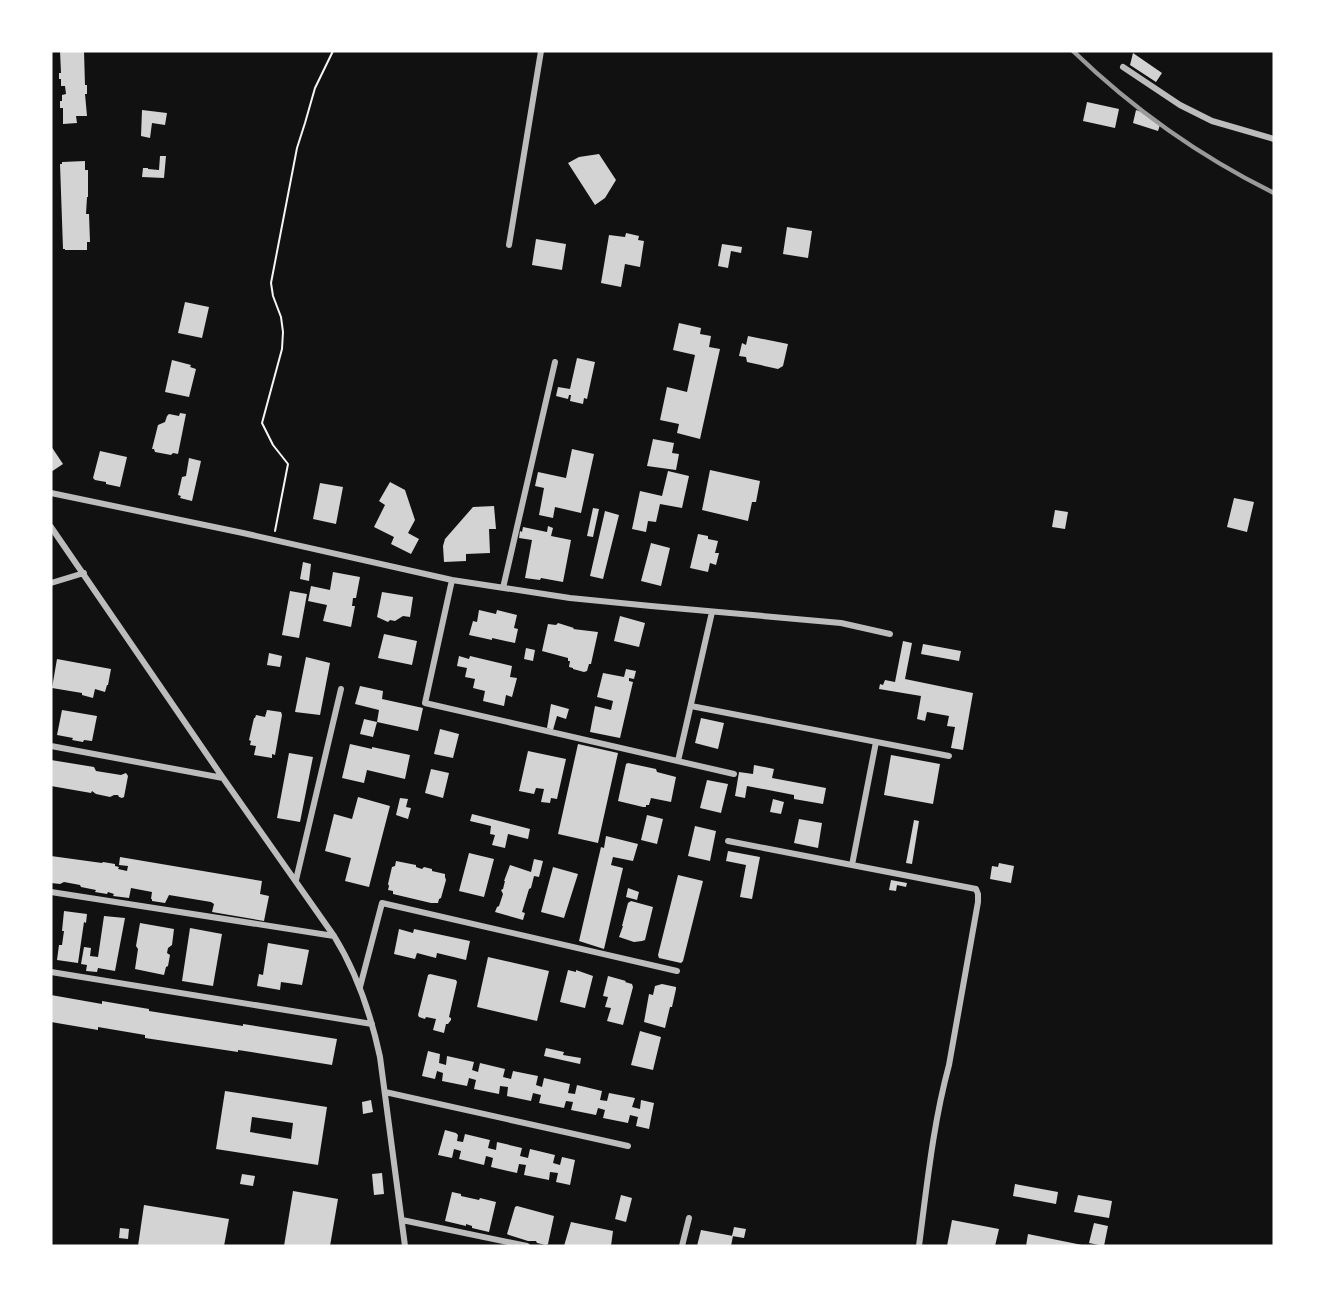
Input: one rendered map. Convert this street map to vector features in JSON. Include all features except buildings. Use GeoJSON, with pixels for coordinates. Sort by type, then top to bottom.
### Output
{"type":"FeatureCollection","features":[{"type":"Feature","properties":{"kind":"street"},"geometry":{"type":"LineString","coordinates":[[509,245],[541,51]]}},
{"type":"Feature","properties":{"kind":"street"},"geometry":{"type":"LineString","coordinates":[[1123,67],[1180,105],[1212,121],[1274,139]]}},
{"type":"Feature","properties":{"kind":"street"},"geometry":{"type":"LineString","coordinates":[[503,588],[555,362]]}},
{"type":"Feature","properties":{"kind":"street"},"geometry":{"type":"LineString","coordinates":[[51,493],[452,580],[570,598],[841,623],[890,634]]}},
{"type":"Feature","properties":{"kind":"street"},"geometry":{"type":"LineString","coordinates":[[51,526],[223,778],[296,880],[350,963],[372,1024],[380,1057],[405,1246]]}},
{"type":"Feature","properties":{"kind":"street"},"geometry":{"type":"LineString","coordinates":[[51,583],[84,573]]}},
{"type":"Feature","properties":{"kind":"street"},"geometry":{"type":"LineString","coordinates":[[452,580],[425,703],[734,774]]}},
{"type":"Feature","properties":{"kind":"street"},"geometry":{"type":"LineString","coordinates":[[678,761],[712,612]]}},
{"type":"Feature","properties":{"kind":"street"},"geometry":{"type":"LineString","coordinates":[[296,880],[341,689]]}},
{"type":"Feature","properties":{"kind":"street"},"geometry":{"type":"LineString","coordinates":[[691,706],[949,756]]}},
{"type":"Feature","properties":{"kind":"street"},"geometry":{"type":"LineString","coordinates":[[852,865],[876,742]]}},
{"type":"Feature","properties":{"kind":"street"},"geometry":{"type":"LineString","coordinates":[[51,746],[223,778]]}},
{"type":"Feature","properties":{"kind":"street"},"geometry":{"type":"LineString","coordinates":[[728,841],[969,887],[975,889],[978,894],[949,1065],[930,1157],[919,1246]]}},
{"type":"Feature","properties":{"kind":"street"},"geometry":{"type":"LineString","coordinates":[[51,892],[334,936]]}},
{"type":"Feature","properties":{"kind":"street"},"geometry":{"type":"LineString","coordinates":[[359,988],[382,903],[677,971]]}},
{"type":"Feature","properties":{"kind":"street"},"geometry":{"type":"LineString","coordinates":[[51,972],[372,1024]]}},
{"type":"Feature","properties":{"kind":"street"},"geometry":{"type":"LineString","coordinates":[[385,1092],[628,1146]]}},
{"type":"Feature","properties":{"kind":"street"},"geometry":{"type":"LineString","coordinates":[[682,1246],[689,1218]]}},
{"type":"Feature","properties":{"kind":"street"},"geometry":{"type":"LineString","coordinates":[[402,1220],[527,1246]]}},
{"type":"Feature","properties":{"kind":"path"},"geometry":{"type":"LineString","coordinates":[[274,540],[288,464],[273,445],[262,423],[282,349],[281,317],[271,283],[297,148],[315,88],[333,51]]}},
{"type":"Feature","properties":{"kind":"railway"},"geometry":{"type":"LineString","coordinates":[[1073,51],[1119,92],[1168,130],[1220,164],[1274,193]]}}]}
